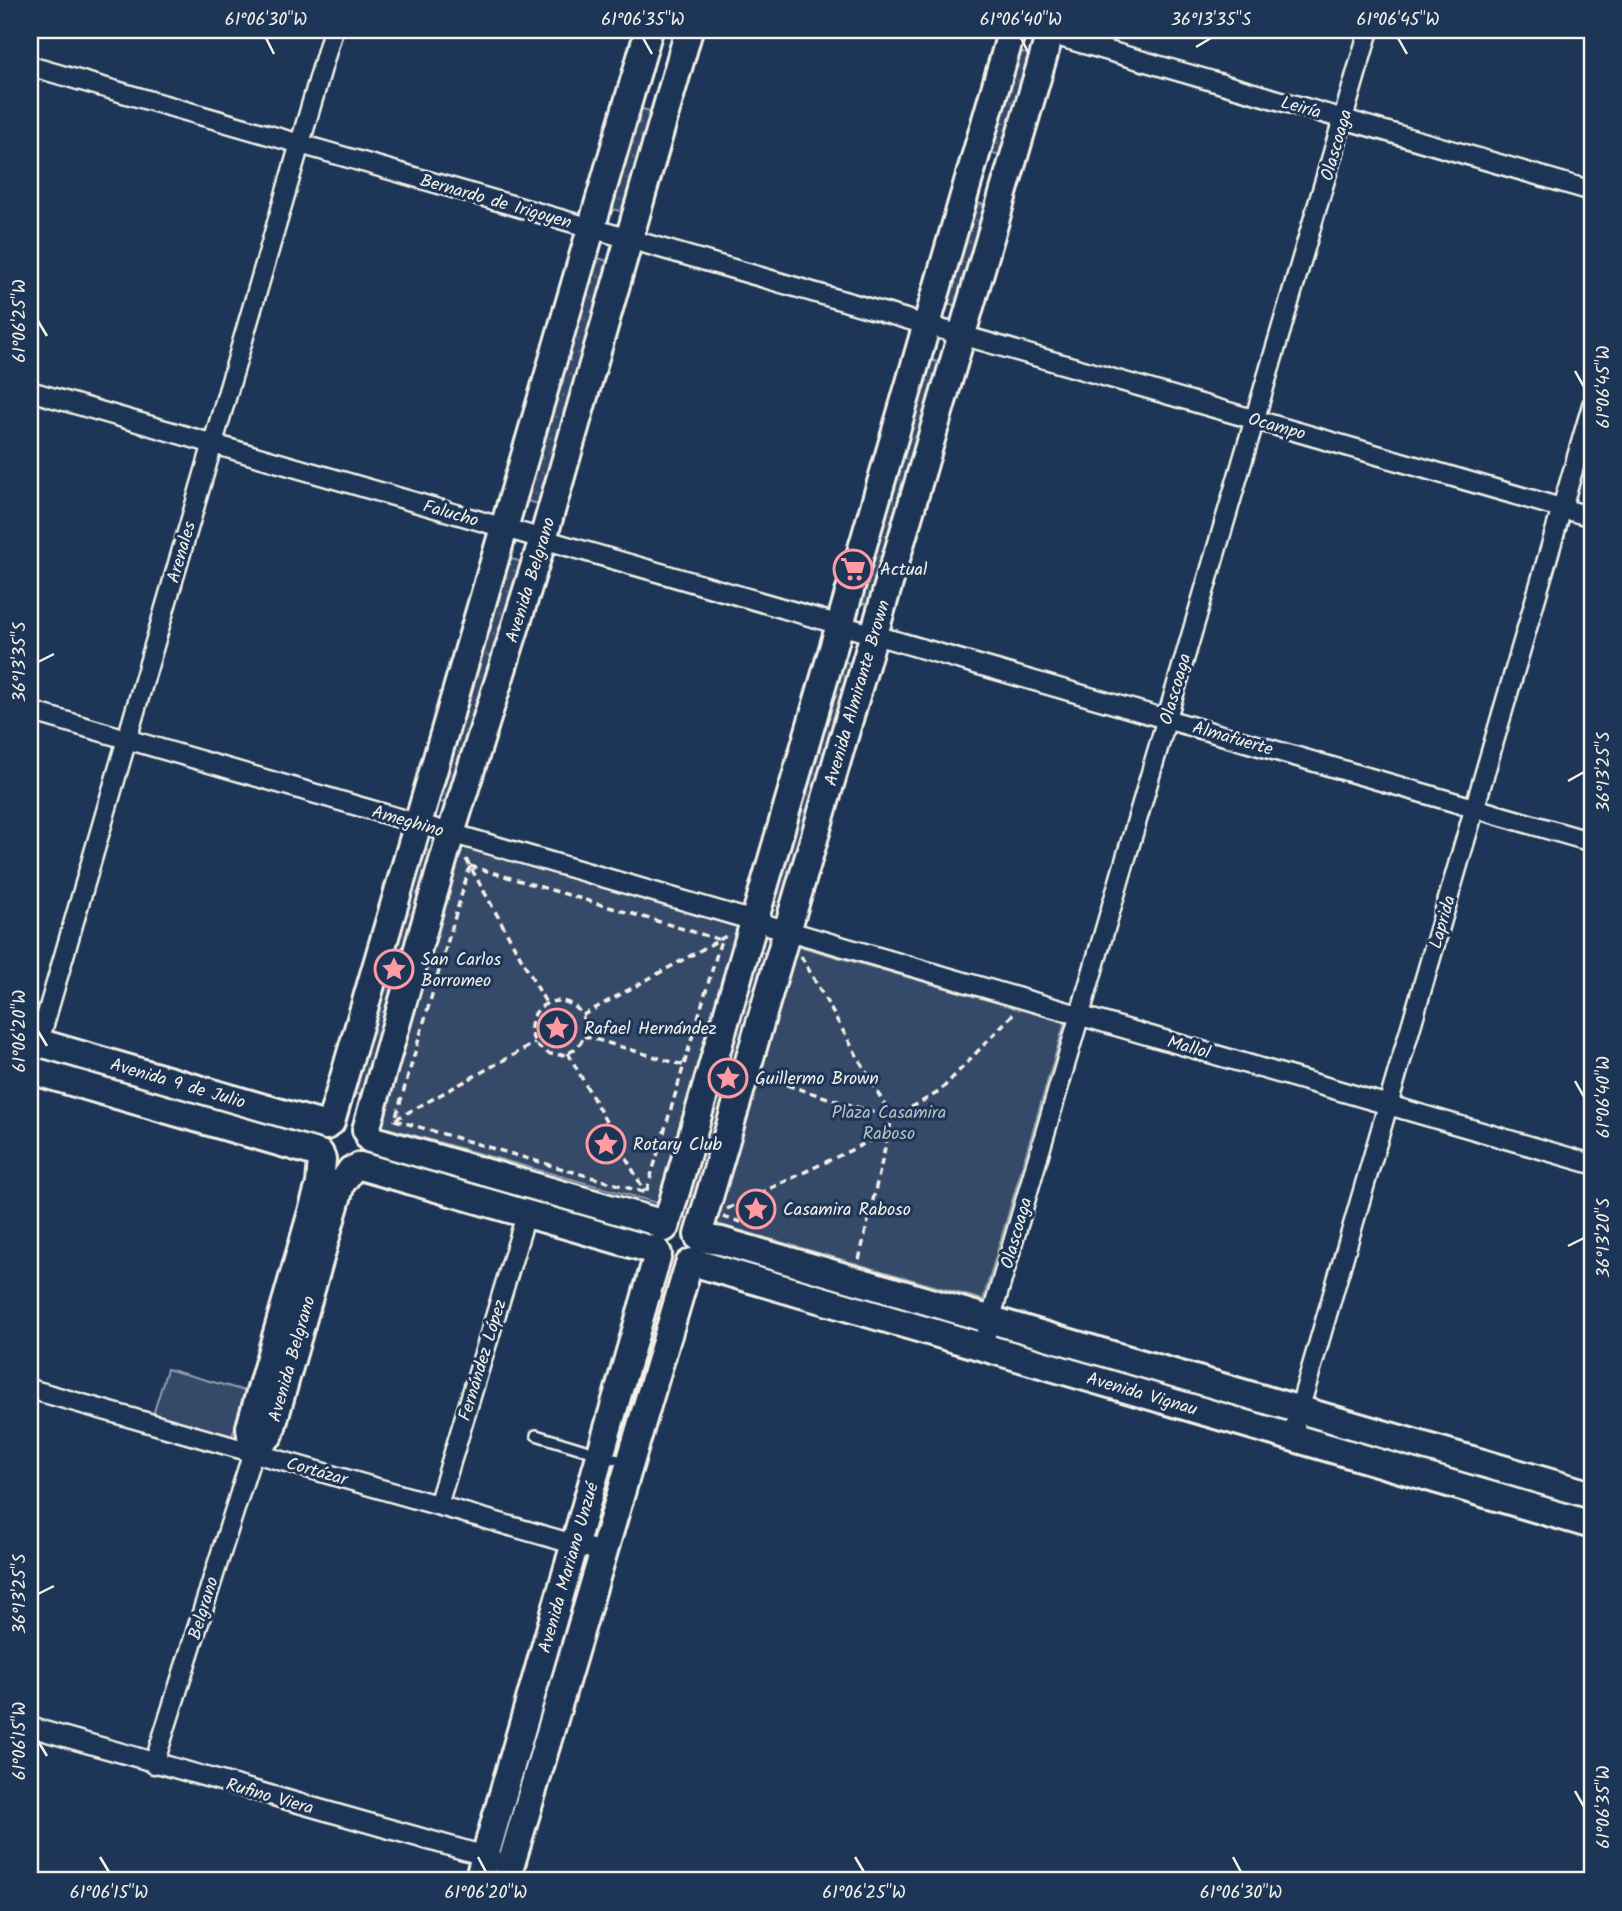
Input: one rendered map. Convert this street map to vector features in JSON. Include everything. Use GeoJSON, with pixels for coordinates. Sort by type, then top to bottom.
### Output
{"type":"FeatureCollection","features":[{"type":"Feature","properties":{"kind":"main road"},"geometry":{"type":"LineString","coordinates":[[368,1134],[654,1222],[662,1237],[671,1266],[696,1243],[688,1225],[662,1237],[526,1215],[356,1168],[338,1171],[321,1157],[319,1137],[329,1124],[649,30]]}},
{"type":"Feature","properties":{"kind":"main road","name":"Avenida Belgrano"},"geometry":{"type":"LineString","coordinates":[[368,1134],[451,833],[543,540],[689,30]]}},
{"type":"Feature","properties":{"kind":"main road","name":"Avenida Almirante Brown"},"geometry":{"type":"LineString","coordinates":[[662,1237],[1012,30]]}},
{"type":"Feature","properties":{"kind":"main road","name":"Avenida Almirante Brown"},"geometry":{"type":"LineString","coordinates":[[696,1243],[962,335],[1045,31]]}},
{"type":"Feature","properties":{"kind":"main road","name":"Avenida 9 de Julio"},"geometry":{"type":"LineString","coordinates":[[34,1041],[329,1124]]}},
{"type":"Feature","properties":{"kind":"main road","name":"Avenida 9 de Julio"},"geometry":{"type":"LineString","coordinates":[[30,1071],[321,1157]]}},
{"type":"Feature","properties":{"kind":"main road"},"geometry":{"type":"LineString","coordinates":[[329,1124],[345,1118],[361,1125],[368,1134],[370,1153],[356,1168]]}},
{"type":"Feature","properties":{"kind":"main road","name":"Avenida Belgrano"},"geometry":{"type":"LineString","coordinates":[[296,1303],[320,1184],[321,1157]]}},
{"type":"Feature","properties":{"kind":"main road","name":"Avenida Belgrano"},"geometry":{"type":"LineString","coordinates":[[253,1452],[250,1427],[341,1184],[356,1168]]}},
{"type":"Feature","properties":{"kind":"main road","name":"Avenida Mariano Unzué"},"geometry":{"type":"LineString","coordinates":[[481,1869],[662,1237]]}},
{"type":"Feature","properties":{"kind":"main road","name":"Avenida Vignau"},"geometry":{"type":"LineString","coordinates":[[696,1243],[721,1241],[1592,1495]]}},
{"type":"Feature","properties":{"kind":"main road","name":"Avenida Mariano Unzué"},"geometry":{"type":"LineString","coordinates":[[508,1875],[696,1243]]}},
{"type":"Feature","properties":{"kind":"main road","name":"Avenida Vignau"},"geometry":{"type":"LineString","coordinates":[[696,1243],[982,1348],[1592,1525]]}},
{"type":"Feature","properties":{"kind":"street","name":"Arenales"},"geometry":{"type":"LineString","coordinates":[[30,1071],[34,1041],[127,739],[332,30]]}},
{"type":"Feature","properties":{"kind":"street","name":"Olascoaga"},"geometry":{"type":"LineString","coordinates":[[982,1348],[1369,30]]}},
{"type":"Feature","properties":{"kind":"street","name":"Leiría"},"geometry":{"type":"LineString","coordinates":[[1045,31],[1592,191]]}},
{"type":"Feature","properties":{"kind":"street","name":"Bernardo de Irigoyen"},"geometry":{"type":"LineString","coordinates":[[30,66],[962,335]]}},
{"type":"Feature","properties":{"kind":"street","name":"Ocampo"},"geometry":{"type":"LineString","coordinates":[[962,335],[1592,517]]}},
{"type":"Feature","properties":{"kind":"street","name":"Falucho"},"geometry":{"type":"LineString","coordinates":[[30,391],[873,634]]}},
{"type":"Feature","properties":{"kind":"street","name":"Laprida"},"geometry":{"type":"LineString","coordinates":[[1292,1438],[1592,405]]}},
{"type":"Feature","properties":{"kind":"street","name":"Almafuerte"},"geometry":{"type":"LineString","coordinates":[[873,634],[1592,842]]}},
{"type":"Feature","properties":{"kind":"street","name":"Ameghino"},"geometry":{"type":"LineString","coordinates":[[30,711],[786,930]]}},
{"type":"Feature","properties":{"kind":"street","name":"Mallol"},"geometry":{"type":"LineString","coordinates":[[786,930],[1592,1164]]}},
{"type":"Feature","properties":{"kind":"street","name":"Fernández López"},"geometry":{"type":"LineString","coordinates":[[438,1505],[526,1215]]}},
{"type":"Feature","properties":{"kind":"street","name":"Cortázar"},"geometry":{"type":"LineString","coordinates":[[30,1389],[605,1553]]}},
{"type":"Feature","properties":{"kind":"street","name":"Belgrano"},"geometry":{"type":"LineString","coordinates":[[154,1764],[253,1452]]}},
{"type":"Feature","properties":{"kind":"street","name":"Rufino Viera"},"geometry":{"type":"LineString","coordinates":[[30,1727],[481,1869],[508,1875]]}},
{"type":"Feature","properties":{"kind":"lane"},"geometry":{"type":"LineString","coordinates":[[536,1435],[631,1464]]}},
{"type":"Feature","properties":{"kind":"path"},"geometry":{"type":"LineString","coordinates":[[451,833],[546,1003]]}},
{"type":"Feature","properties":{"kind":"path"},"geometry":{"type":"LineString","coordinates":[[470,866],[721,940]]}},
{"type":"Feature","properties":{"kind":"path"},"geometry":{"type":"LineString","coordinates":[[395,1120],[470,866]]}},
{"type":"Feature","properties":{"kind":"path"},"geometry":{"type":"LineString","coordinates":[[583,1015],[755,921]]}},
{"type":"Feature","properties":{"kind":"path"},"geometry":{"type":"LineString","coordinates":[[786,930],[892,1118],[854,1280]]}},
{"type":"Feature","properties":{"kind":"path"},"geometry":{"type":"LineString","coordinates":[[646,1193],[721,940]]}},
{"type":"Feature","properties":{"kind":"path"},"geometry":{"type":"LineString","coordinates":[[746,1071],[892,1118],[939,1092],[1026,1000]]}},
{"type":"Feature","properties":{"kind":"path"},"geometry":{"type":"LineString","coordinates":[[546,1003],[571,1003],[583,1015],[584,1036],[568,1053],[550,1054],[535,1043],[532,1034],[534,1016],[546,1003]]}},
{"type":"Feature","properties":{"kind":"path"},"geometry":{"type":"LineString","coordinates":[[584,1036],[684,1065]]}},
{"type":"Feature","properties":{"kind":"path"},"geometry":{"type":"LineString","coordinates":[[368,1134],[535,1043]]}},
{"type":"Feature","properties":{"kind":"path"},"geometry":{"type":"LineString","coordinates":[[568,1053],[646,1193],[662,1237]]}},
{"type":"Feature","properties":{"kind":"path"},"geometry":{"type":"LineString","coordinates":[[395,1120],[646,1193]]}},
{"type":"Feature","properties":{"kind":"path"},"geometry":{"type":"LineString","coordinates":[[696,1243],[889,1132]]}},
{"type":"Feature","properties":{"kind":"green space"},"geometry":{"type":"Polygon","coordinates":[[[1017,51],[1033,56],[1004,156],[988,152],[1017,51]]]}},
{"type":"Feature","properties":{"kind":"green space"},"geometry":{"type":"Polygon","coordinates":[[[638,108],[654,112],[624,212],[608,208],[638,108]]]}},
{"type":"Feature","properties":{"kind":"green space"},"geometry":{"type":"Polygon","coordinates":[[[973,202],[990,206],[960,307],[944,302],[973,202]]]}},
{"type":"Feature","properties":{"kind":"green space"},"geometry":{"type":"Polygon","coordinates":[[[591,256],[608,261],[539,504],[522,500],[591,256]]]}},
{"type":"Feature","properties":{"kind":"green space"},"geometry":{"type":"Polygon","coordinates":[[[928,359],[944,364],[876,607],[859,602],[928,359]]]}},
{"type":"Feature","properties":{"kind":"green space"},"geometry":{"type":"Polygon","coordinates":[[[505,557],[522,562],[453,805],[436,801],[505,557]]]}},
{"type":"Feature","properties":{"kind":"green space"},"geometry":{"type":"Polygon","coordinates":[[[836,659],[853,664],[784,908],[767,903],[836,659]]]}},
{"type":"Feature","properties":{"kind":"green space"},"geometry":{"type":"Polygon","coordinates":[[[452,842],[745,926],[661,1204],[377,1125],[452,842]]]}},
{"type":"Feature","properties":{"kind":"green space"},"geometry":{"type":"Polygon","coordinates":[[[419,848],[436,853],[367,1097],[350,1092],[419,848]]]}},
{"type":"Feature","properties":{"kind":"green space","name":"Plaza Casamira Raboso"},"geometry":{"type":"Polygon","coordinates":[[[795,945],[1065,1022],[983,1300],[714,1223],[795,945]]]}},
{"type":"Feature","properties":{"kind":"green space"},"geometry":{"type":"Polygon","coordinates":[[[754,950],[771,955],[702,1198],[685,1194],[754,950]]]}},
{"type":"Feature","properties":{"kind":"green space"},"geometry":{"type":"Polygon","coordinates":[[[58,1056],[309,1131],[305,1144],[54,1069],[58,1056]]]}},
{"type":"Feature","properties":{"kind":"green space"},"geometry":{"type":"Polygon","coordinates":[[[390,1152],[641,1226],[637,1239],[386,1165],[390,1152]]]}},
{"type":"Feature","properties":{"kind":"green space"},"geometry":{"type":"Polygon","coordinates":[[[717,1246],[969,1320],[965,1333],[714,1259],[717,1246]]]}},
{"type":"Feature","properties":{"kind":"green space"},"geometry":{"type":"Polygon","coordinates":[[[666,1278],[669,1279],[621,1444],[617,1443],[666,1278]]]}},
{"type":"Feature","properties":{"kind":"green space"},"geometry":{"type":"Polygon","coordinates":[[[1015,1334],[1267,1409],[1263,1421],[1011,1347],[1015,1334]]]}},
{"type":"Feature","properties":{"kind":"green space"},"geometry":{"type":"Polygon","coordinates":[[[167,1369],[245,1391],[232,1437],[153,1415],[167,1369]]]}},
{"type":"Feature","properties":{"kind":"green space"},"geometry":{"type":"Polygon","coordinates":[[[1321,1420],[1572,1495],[1568,1508],[1317,1433],[1321,1420]]]}},
{"type":"Feature","properties":{"kind":"green space"},"geometry":{"type":"Polygon","coordinates":[[[582,1561],[586,1562],[506,1834],[503,1833],[582,1561]]]}},
{"type":"Feature","properties":{"kind":"place","name":"Actual"},"geometry":{"type":"Point","coordinates":[853,569]}},
{"type":"Feature","properties":{"kind":"place","name":"San Carlos Borromeo"},"geometry":{"type":"Point","coordinates":[394,969]}},
{"type":"Feature","properties":{"kind":"place","name":"Rafael Hernández"},"geometry":{"type":"Point","coordinates":[557,1028]}},
{"type":"Feature","properties":{"kind":"place","name":"Guillermo Brown"},"geometry":{"type":"Point","coordinates":[728,1078]}},
{"type":"Feature","properties":{"kind":"place","name":"Rotary Club"},"geometry":{"type":"Point","coordinates":[606,1144]}},
{"type":"Feature","properties":{"kind":"place","name":"Casamira Raboso"},"geometry":{"type":"Point","coordinates":[756,1209]}}]}
